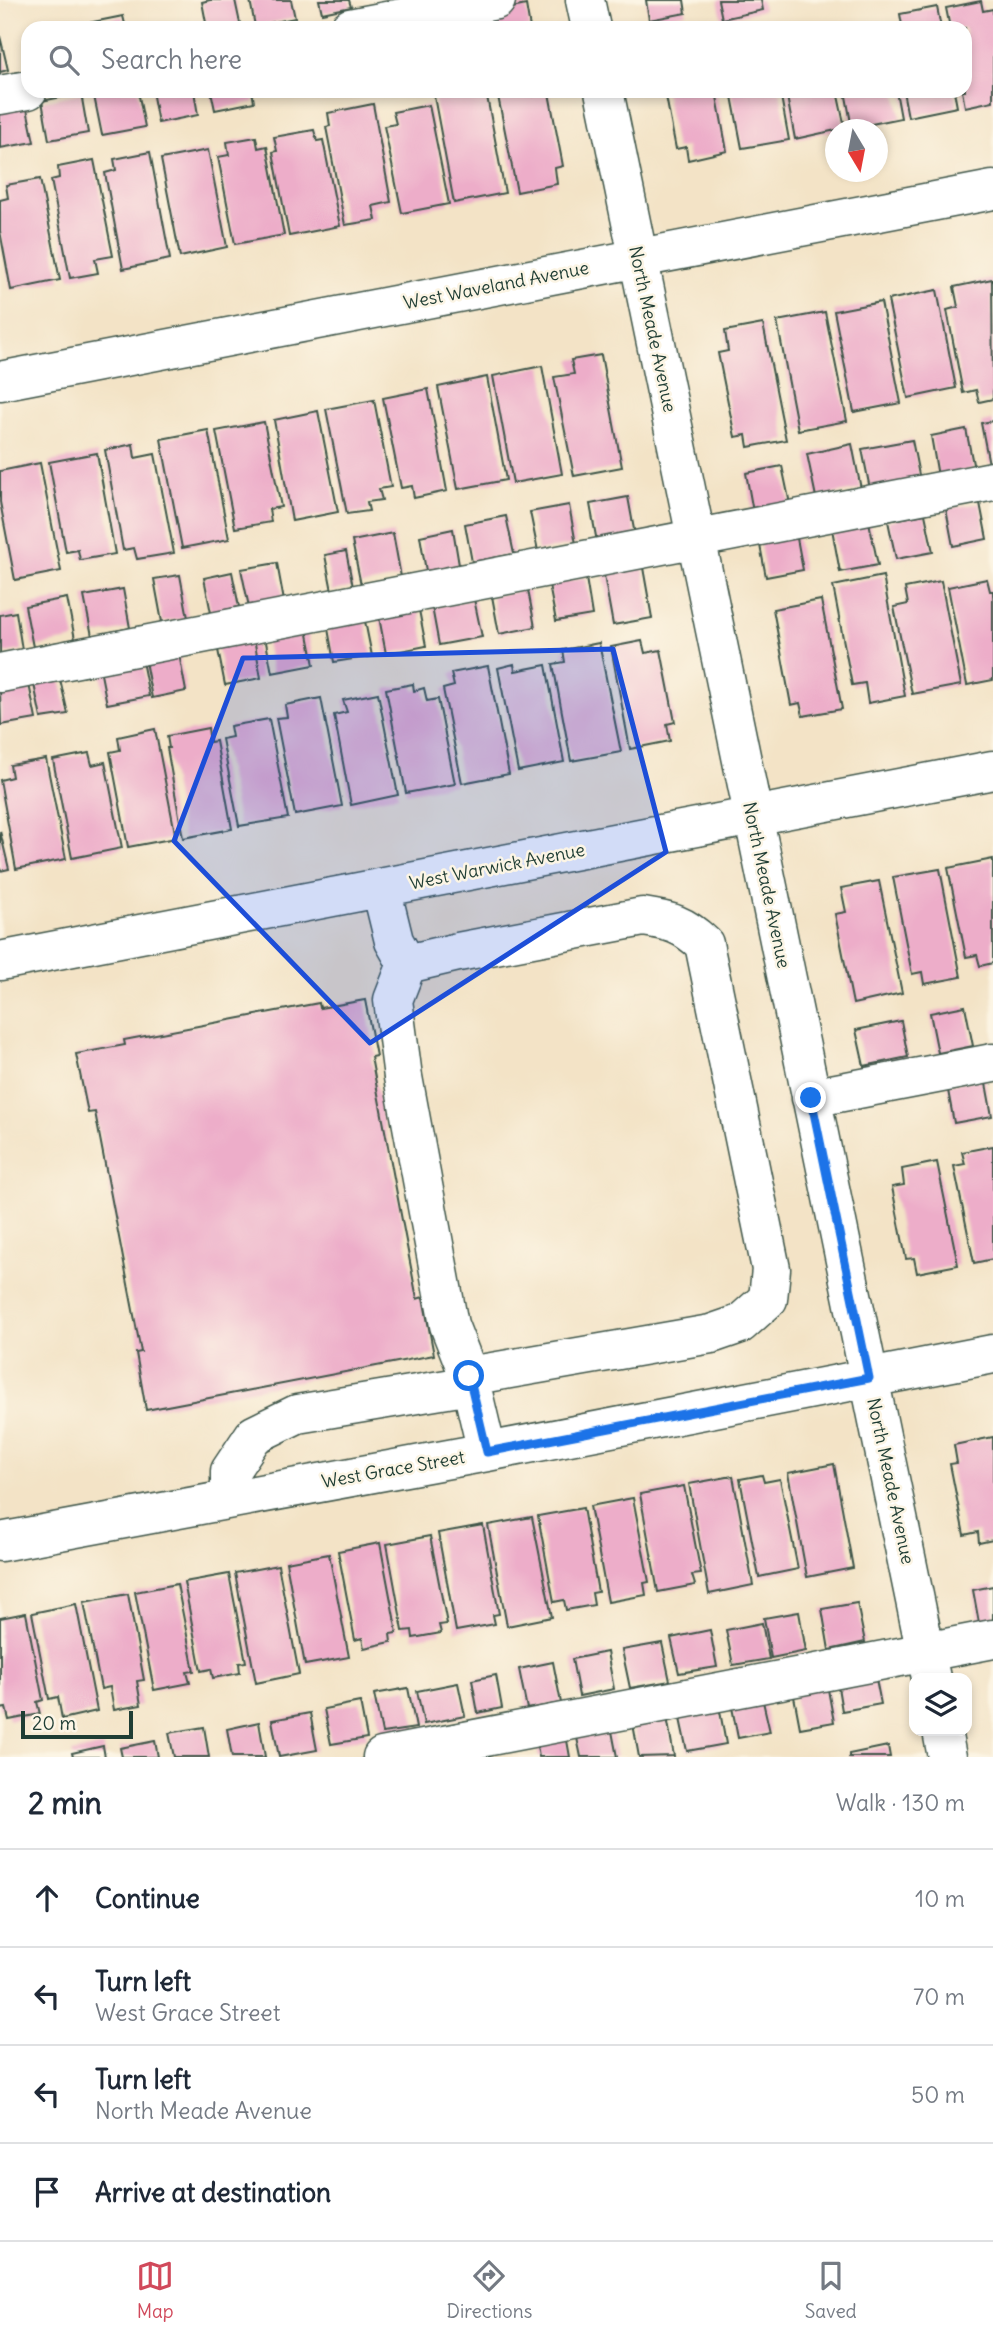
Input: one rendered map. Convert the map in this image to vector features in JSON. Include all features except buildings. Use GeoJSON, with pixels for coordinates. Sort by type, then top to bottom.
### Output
{"type":"FeatureCollection","features":[{"type":"Feature","properties":{"kind":"street"},"geometry":{"type":"LineString","coordinates":[[386,21],[496,0]]}},
{"type":"Feature","properties":{"kind":"street"},"geometry":{"type":"LineString","coordinates":[[585,0],[590,21]]}},
{"type":"Feature","properties":{"kind":"street"},"geometry":{"type":"LineString","coordinates":[[0,95],[21,91]]}},
{"type":"Feature","properties":{"kind":"street","name":"North Meade Avenue"},"geometry":{"type":"LineString","coordinates":[[605,98],[928,1665]]}},
{"type":"Feature","properties":{"kind":"street","name":"West Waveland Avenue"},"geometry":{"type":"LineString","coordinates":[[0,381],[993,190]]}},
{"type":"Feature","properties":{"kind":"street"},"geometry":{"type":"LineString","coordinates":[[0,673],[993,481]]}},
{"type":"Feature","properties":{"kind":"street","name":"West Warwick Avenue"},"geometry":{"type":"LineString","coordinates":[[0,961],[993,770]]}},
{"type":"Feature","properties":{"kind":"street"},"geometry":{"type":"LineString","coordinates":[[381,888],[394,941],[408,964]]}},
{"type":"Feature","properties":{"kind":"street"},"geometry":{"type":"LineString","coordinates":[[230,1498],[230,1471],[254,1435],[297,1414],[711,1334],[740,1324],[768,1299],[771,1269],[704,944],[691,932],[671,921],[643,917],[457,952],[408,964]]}},
{"type":"Feature","properties":{"kind":"street"},"geometry":{"type":"LineString","coordinates":[[408,964],[393,1000],[403,1077],[449,1325],[470,1380],[487,1452]]}},
{"type":"Feature","properties":{"kind":"street"},"geometry":{"type":"LineString","coordinates":[[811,1098],[993,1063]]}},
{"type":"Feature","properties":{"kind":"street","name":"West Grace Street"},"geometry":{"type":"LineString","coordinates":[[0,1542],[487,1452],[993,1354]]}},
{"type":"Feature","properties":{"kind":"street"},"geometry":{"type":"LineString","coordinates":[[382,1757],[928,1665],[993,1639]]}},
{"type":"Feature","properties":{"kind":"street"},"geometry":{"type":"LineString","coordinates":[[943,1736],[947,1757]]}},
{"type":"Feature","properties":{"kind":"highlighted area"},"geometry":{"type":"Polygon","coordinates":[[[613,649],[666,852],[370,1043],[174,841],[243,658],[613,649]]]}},
{"type":"Feature","properties":{"kind":"route"},"geometry":{"type":"LineString","coordinates":[[469,1376],[487,1452],[869,1378],[811,1098]]}}]}
